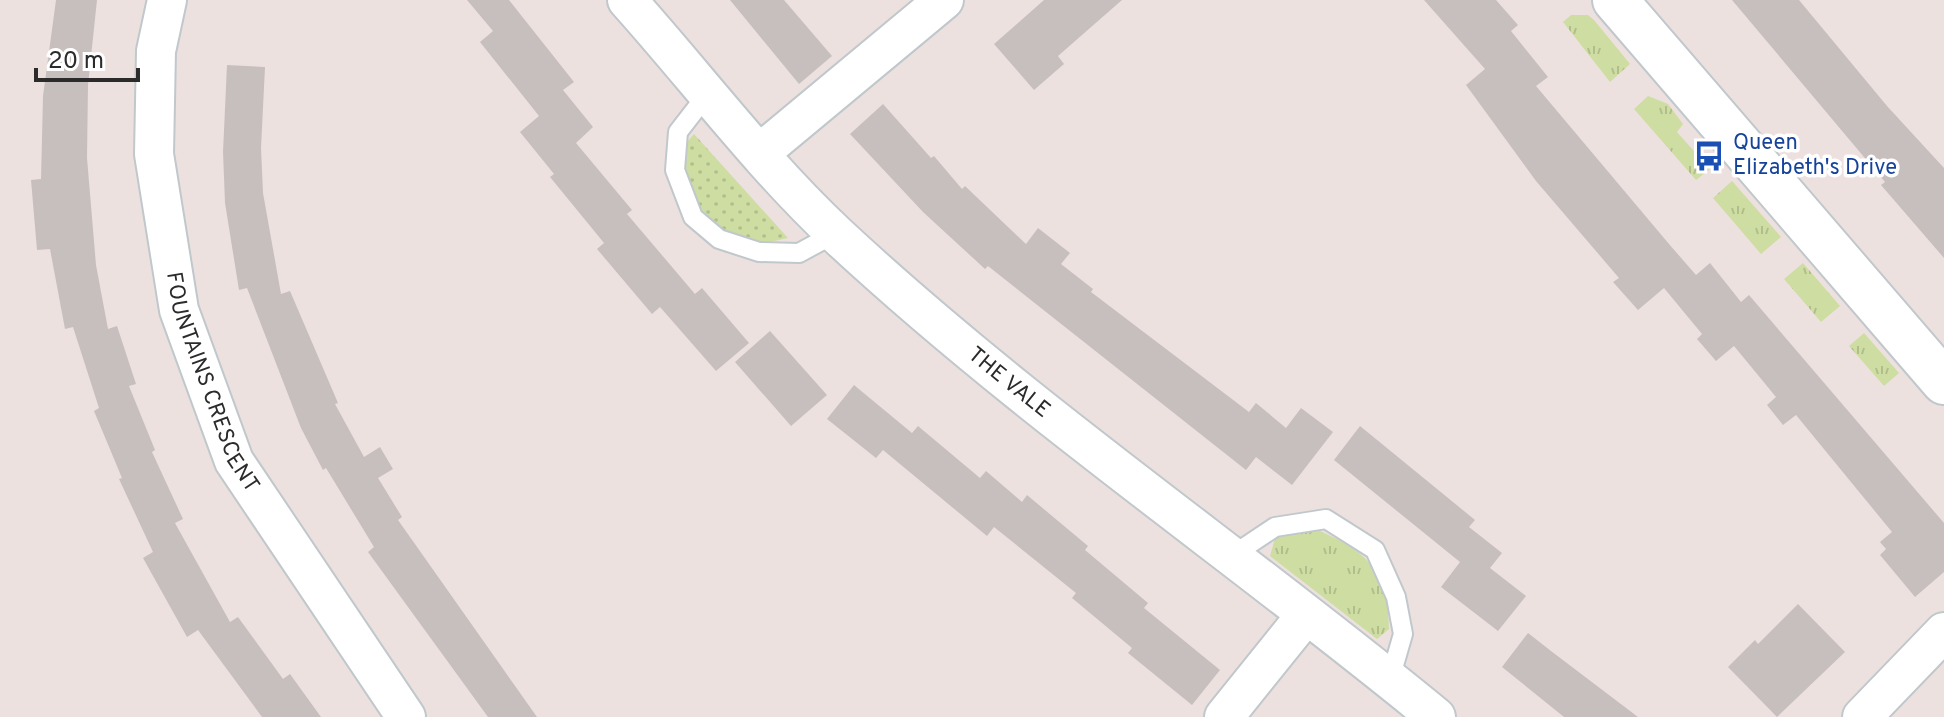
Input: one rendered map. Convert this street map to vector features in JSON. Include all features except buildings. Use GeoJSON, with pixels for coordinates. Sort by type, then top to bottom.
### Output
{"type":"FeatureCollection","features":[{"type":"Feature","properties":{"kind":"street","name":"FOUNTAINS CRESCENT"},"geometry":{"type":"LineString","coordinates":[[167,0],[156,51],[154,154],[179,310],[234,461],[406,717]]}},
{"type":"Feature","properties":{"kind":"street","name":"THE VALE"},"geometry":{"type":"LineString","coordinates":[[627,0],[760,153],[836,233],[980,360],[1436,717]]}},
{"type":"Feature","properties":{"kind":"street"},"geometry":{"type":"LineString","coordinates":[[760,153],[944,0]]}},
{"type":"Feature","properties":{"kind":"street"},"geometry":{"type":"LineString","coordinates":[[1615,0],[1944,382]]}},
{"type":"Feature","properties":{"kind":"street"},"geometry":{"type":"LineString","coordinates":[[1224,717],[1306,615]]}},
{"type":"Feature","properties":{"kind":"street"},"geometry":{"type":"LineString","coordinates":[[1862,717],[1944,632]]}},
{"type":"Feature","properties":{"kind":"lane"},"geometry":{"type":"LineString","coordinates":[[709,92],[678,132],[675,170],[693,217],[719,239],[759,252],[799,253],[836,233]]}},
{"type":"Feature","properties":{"kind":"lane"},"geometry":{"type":"LineString","coordinates":[[1230,557],[1275,527],[1326,519],[1375,550],[1396,597],[1403,634],[1390,679]]}},
{"type":"Feature","properties":{"kind":"green space"},"geometry":{"type":"Polygon","coordinates":[[[1571,15],[1588,15],[1630,64],[1610,82],[1563,22],[1571,15]]]}},
{"type":"Feature","properties":{"kind":"green space"},"geometry":{"type":"Polygon","coordinates":[[[1648,96],[1668,104],[1683,124],[1677,132],[1710,169],[1696,180],[1634,109],[1648,96]]]}},
{"type":"Feature","properties":{"kind":"green space"},"geometry":{"type":"Polygon","coordinates":[[[694,134],[788,238],[756,245],[719,236],[697,209],[683,179],[682,148],[694,134]]]}},
{"type":"Feature","properties":{"kind":"green space"},"geometry":{"type":"Polygon","coordinates":[[[1732,181],[1781,237],[1761,254],[1713,198],[1732,181]]]}},
{"type":"Feature","properties":{"kind":"green space"},"geometry":{"type":"Polygon","coordinates":[[[1803,263],[1840,306],[1821,322],[1784,279],[1803,263]]]}},
{"type":"Feature","properties":{"kind":"green space"},"geometry":{"type":"Polygon","coordinates":[[[1864,333],[1899,373],[1884,386],[1849,346],[1864,333]]]}},
{"type":"Feature","properties":{"kind":"green space"},"geometry":{"type":"Polygon","coordinates":[[[1313,528],[1360,554],[1379,576],[1388,608],[1389,629],[1377,639],[1270,556],[1276,535],[1313,528]]]}},
{"type":"Feature","properties":{"kind":"place","name":"Queen Elizabeth's Drive"},"geometry":{"type":"Point","coordinates":[1709,156]}}]}
